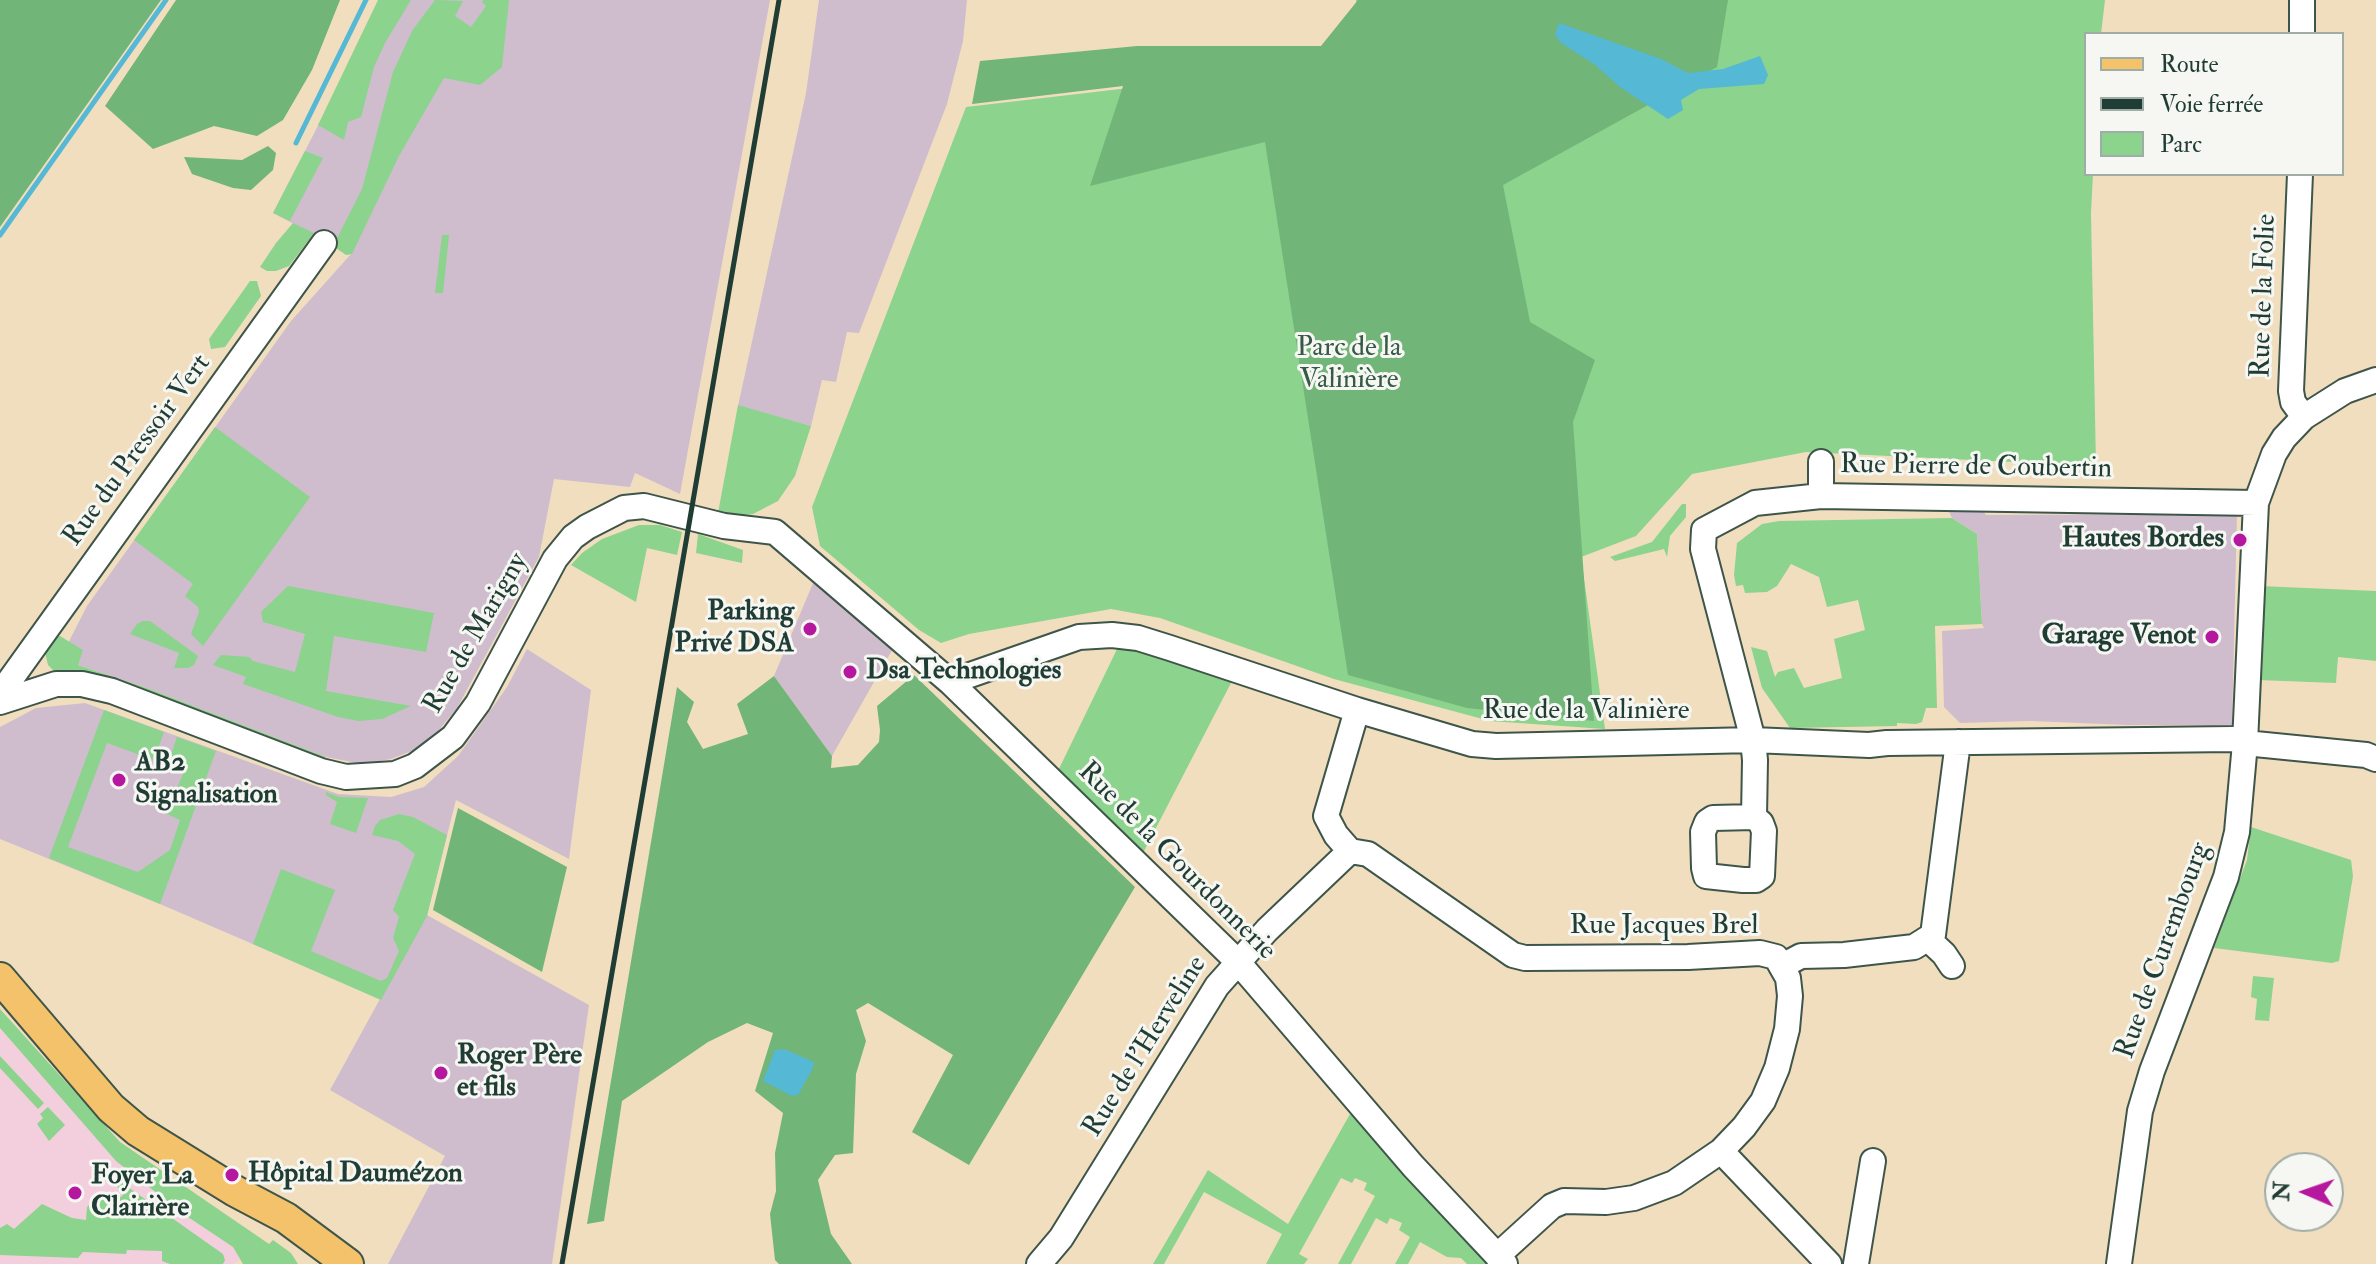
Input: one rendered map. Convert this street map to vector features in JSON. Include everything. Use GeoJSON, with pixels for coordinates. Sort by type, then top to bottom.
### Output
{"type":"FeatureCollection","features":[{"type":"Feature","properties":{"kind":"main road"},"geometry":{"type":"LineString","coordinates":[[0,978],[111,1108],[138,1131],[235,1191],[286,1218],[348,1264]]}},
{"type":"Feature","properties":{"kind":"main road"},"geometry":{"type":"LineString","coordinates":[[235,1191],[325,1264]]}},
{"type":"Feature","properties":{"kind":"street"},"geometry":{"type":"LineString","coordinates":[[2302,0],[2302,32]]}},
{"type":"Feature","properties":{"kind":"street","name":"Rue de la Folie"},"geometry":{"type":"LineString","coordinates":[[2300,176],[2291,391],[2293,402],[2304,417]]}},
{"type":"Feature","properties":{"kind":"street","name":"Rue du Pressoir Vert"},"geometry":{"type":"LineString","coordinates":[[0,694],[324,243]]}},
{"type":"Feature","properties":{"kind":"street","name":"Rue de Curembourg"},"geometry":{"type":"LineString","coordinates":[[2119,1264],[2140,1111],[2233,854],[2245,743],[2256,503],[2274,454],[2304,417],[2345,391],[2376,380]]}},
{"type":"Feature","properties":{"kind":"street"},"geometry":{"type":"LineString","coordinates":[[1821,462],[1821,496]]}},
{"type":"Feature","properties":{"kind":"street","name":"Rue Pierre de Coubertin"},"geometry":{"type":"LineString","coordinates":[[1753,740],[1703,549],[1704,530],[1755,503],[1821,496],[2256,503]]}},
{"type":"Feature","properties":{"kind":"street","name":"Rue de Marigny"},"geometry":{"type":"LineString","coordinates":[[0,702],[56,684],[82,684],[112,691],[321,771],[346,777],[395,774],[415,766],[453,737],[478,703],[555,559],[573,537],[587,527],[624,508],[644,506],[724,526],[775,532]]}},
{"type":"Feature","properties":{"kind":"street","name":"Rue de la Gourdonnerie"},"geometry":{"type":"LineString","coordinates":[[775,532],[950,682],[1237,961],[1413,1166],[1501,1260]]}},
{"type":"Feature","properties":{"kind":"street","name":"Rue de la Valinière"},"geometry":{"type":"LineString","coordinates":[[950,682],[1079,637],[1112,635],[1138,638],[1472,744],[1753,740],[1869,745],[2233,739],[2245,743],[2366,755],[2376,759]]}},
{"type":"Feature","properties":{"kind":"street"},"geometry":{"type":"LineString","coordinates":[[1350,851],[1336,835],[1326,816],[1357,710]]}},
{"type":"Feature","properties":{"kind":"street"},"geometry":{"type":"LineString","coordinates":[[1753,740],[1754,817]]}},
{"type":"Feature","properties":{"kind":"street"},"geometry":{"type":"LineString","coordinates":[[1782,966],[1801,956],[1844,955],[1914,947],[1929,940],[1935,928],[1958,742]]}},
{"type":"Feature","properties":{"kind":"street","name":"Rue de l'Herveline"},"geometry":{"type":"LineString","coordinates":[[1039,1264],[1061,1238],[1217,986],[1237,961],[1350,851]]}},
{"type":"Feature","properties":{"kind":"street","name":"Rue Jacques Brel"},"geometry":{"type":"LineString","coordinates":[[1350,851],[1368,854],[1513,955],[1525,958],[1688,957],[1760,953],[1776,957],[1788,978],[1787,1029],[1777,1068],[1763,1101],[1721,1151],[1674,1183],[1634,1198],[1606,1202],[1564,1201],[1552,1206],[1501,1260]]}},
{"type":"Feature","properties":{"kind":"street"},"geometry":{"type":"LineString","coordinates":[[1929,940],[1952,966]]}},
{"type":"Feature","properties":{"kind":"street"},"geometry":{"type":"LineString","coordinates":[[1721,1151],[1829,1264]]}},
{"type":"Feature","properties":{"kind":"street"},"geometry":{"type":"LineString","coordinates":[[1856,1264],[1873,1161]]}},
{"type":"Feature","properties":{"kind":"shaded area"},"geometry":{"type":"Polygon","coordinates":[[[379,0],[770,0],[680,494],[635,473],[630,487],[554,479],[539,557],[457,708],[438,731],[417,749],[391,759],[362,764],[326,757],[147,688],[60,659],[87,606],[291,321],[351,254],[273,213],[379,0]]]}},
{"type":"Feature","properties":{"kind":"shaded area"},"geometry":{"type":"Polygon","coordinates":[[[819,0],[967,0],[963,41],[947,104],[859,333],[847,332],[836,382],[822,380],[811,426],[738,406],[806,93],[819,0]]]}},
{"type":"Feature","properties":{"kind":"shaded area"},"geometry":{"type":"Polygon","coordinates":[[[1978,504],[1986,515],[2237,514],[2232,725],[2030,721],[1960,723],[1944,707],[1942,631],[1984,628],[1977,534],[1952,518],[1946,505],[1978,504]]]}},
{"type":"Feature","properties":{"kind":"shaded area"},"geometry":{"type":"Polygon","coordinates":[[[816,576],[895,645],[832,756],[774,676],[816,576]]]}},
{"type":"Feature","properties":{"kind":"shaded area"},"geometry":{"type":"Polygon","coordinates":[[[527,649],[591,690],[569,859],[456,800],[427,915],[589,1005],[552,1264],[388,1264],[445,1156],[330,1090],[380,999],[0,839],[0,727],[36,708],[85,703],[338,794],[391,797],[424,787],[458,756],[507,687],[527,649]]]}},
{"type":"Feature","properties":{"kind":"shaded area"},"geometry":{"type":"Polygon","coordinates":[[[0,1009],[120,1142],[269,1244],[233,1264],[0,1264],[0,1009]]]}},
{"type":"Feature","properties":{"kind":"green space"},"geometry":{"type":"Polygon","coordinates":[[[0,0],[161,0],[0,227],[0,0]]]}},
{"type":"Feature","properties":{"kind":"green space"},"geometry":{"type":"Polygon","coordinates":[[[176,0],[340,0],[312,70],[283,120],[257,136],[214,126],[153,149],[105,106],[176,0]]]}},
{"type":"Feature","properties":{"kind":"green space"},"geometry":{"type":"Polygon","coordinates":[[[378,0],[411,0],[374,67],[361,117],[348,122],[344,140],[318,125],[378,0]]]}},
{"type":"Feature","properties":{"kind":"green space"},"geometry":{"type":"Polygon","coordinates":[[[435,0],[463,1],[455,16],[471,27],[486,6],[483,0],[509,0],[502,67],[480,85],[444,78],[399,156],[352,254],[346,255],[333,246],[362,189],[393,72],[412,31],[435,0]]]}},
{"type":"Feature","properties":{"kind":"green space","name":"Parc de la Valinière"},"geometry":{"type":"Polygon","coordinates":[[[1356,0],[2105,0],[2101,32],[2084,32],[2084,176],[2093,176],[2096,466],[1806,452],[1692,474],[1636,536],[1581,557],[1605,729],[1490,721],[1334,679],[1160,618],[1111,609],[969,634],[941,643],[919,630],[820,546],[812,507],[966,107],[1360,61],[1356,0]]]}},
{"type":"Feature","properties":{"kind":"green space"},"geometry":{"type":"Polygon","coordinates":[[[1358,0],[1728,0],[1717,67],[1503,185],[1530,322],[1595,360],[1573,422],[1594,721],[1467,708],[1348,675],[1265,142],[1090,186],[1123,86],[972,104],[980,61],[1137,46],[1321,46],[1358,0]]]}},
{"type":"Feature","properties":{"kind":"green space"},"geometry":{"type":"Polygon","coordinates":[[[268,146],[276,153],[273,170],[251,190],[233,188],[192,174],[184,157],[242,160],[268,146]]]}},
{"type":"Feature","properties":{"kind":"green space"},"geometry":{"type":"Polygon","coordinates":[[[305,151],[323,158],[290,221],[273,213],[305,151]]]}},
{"type":"Feature","properties":{"kind":"green space"},"geometry":{"type":"Polygon","coordinates":[[[293,223],[314,233],[289,266],[276,271],[260,267],[276,243],[293,223]]]}},
{"type":"Feature","properties":{"kind":"green space"},"geometry":{"type":"Polygon","coordinates":[[[442,235],[449,235],[443,293],[435,293],[442,235]]]}},
{"type":"Feature","properties":{"kind":"green space"},"geometry":{"type":"Polygon","coordinates":[[[250,281],[257,281],[261,296],[225,347],[211,349],[209,339],[250,281]]]}},
{"type":"Feature","properties":{"kind":"green space"},"geometry":{"type":"Polygon","coordinates":[[[738,405],[811,426],[795,476],[778,501],[753,514],[733,516],[718,513],[738,405]]]}},
{"type":"Feature","properties":{"kind":"green space"},"geometry":{"type":"Polygon","coordinates":[[[215,427],[310,497],[203,646],[191,634],[199,612],[198,607],[185,596],[193,584],[134,540],[215,427]]]}},
{"type":"Feature","properties":{"kind":"green space"},"geometry":{"type":"Polygon","coordinates":[[[1682,504],[1686,504],[1686,517],[1670,536],[1667,557],[1664,549],[1615,561],[1610,557],[1652,542],[1682,504]]]}},
{"type":"Feature","properties":{"kind":"green space"},"geometry":{"type":"Polygon","coordinates":[[[1952,518],[1977,534],[1982,624],[1935,626],[1937,708],[1926,708],[1922,722],[1916,724],[1790,728],[1762,688],[1751,647],[1767,651],[1775,677],[1778,672],[1794,668],[1804,688],[1842,678],[1834,639],[1865,630],[1858,600],[1827,607],[1819,577],[1791,564],[1777,586],[1767,592],[1745,593],[1743,585],[1736,586],[1734,575],[1737,543],[1762,524],[1779,521],[1952,518]]]}},
{"type":"Feature","properties":{"kind":"green space"},"geometry":{"type":"Polygon","coordinates":[[[639,525],[660,525],[682,532],[677,555],[647,548],[636,602],[571,565],[602,539],[639,525]]]}},
{"type":"Feature","properties":{"kind":"green space"},"geometry":{"type":"Polygon","coordinates":[[[698,534],[743,550],[742,563],[696,553],[698,534]]]}},
{"type":"Feature","properties":{"kind":"green space"},"geometry":{"type":"Polygon","coordinates":[[[288,586],[434,613],[426,652],[334,636],[326,691],[411,706],[382,719],[359,721],[338,717],[243,684],[246,677],[213,665],[221,655],[249,657],[253,661],[295,672],[305,634],[263,622],[261,612],[288,586]]]}},
{"type":"Feature","properties":{"kind":"green space"},"geometry":{"type":"Polygon","coordinates":[[[2260,586],[2376,591],[2376,661],[2338,657],[2336,683],[2258,680],[2260,586]]]}},
{"type":"Feature","properties":{"kind":"green space"},"geometry":{"type":"Polygon","coordinates":[[[143,621],[150,621],[198,656],[194,665],[174,668],[179,653],[130,634],[143,621]]]}},
{"type":"Feature","properties":{"kind":"green space"},"geometry":{"type":"Polygon","coordinates":[[[60,636],[83,650],[78,665],[147,688],[326,757],[324,759],[105,677],[56,673],[48,665],[45,652],[55,637],[60,636]]]}},
{"type":"Feature","properties":{"kind":"green space"},"geometry":{"type":"Polygon","coordinates":[[[1120,643],[1232,681],[1143,853],[1056,775],[1120,643]]]}},
{"type":"Feature","properties":{"kind":"green space"},"geometry":{"type":"Polygon","coordinates":[[[914,675],[1135,887],[969,1165],[912,1132],[953,1055],[868,1003],[856,1010],[866,1041],[856,1074],[853,1153],[835,1155],[818,1180],[831,1234],[852,1264],[779,1264],[775,1260],[770,1214],[776,1191],[775,1153],[783,1113],[755,1091],[773,1033],[747,1023],[708,1042],[622,1101],[604,1221],[587,1224],[677,687],[694,702],[687,722],[703,749],[748,734],[737,704],[774,676],[832,756],[831,768],[858,765],[879,742],[877,706],[914,675]]]}},
{"type":"Feature","properties":{"kind":"green space"},"geometry":{"type":"Polygon","coordinates":[[[104,710],[164,732],[154,760],[107,743],[68,847],[138,872],[170,850],[180,820],[167,814],[186,766],[169,760],[177,737],[216,751],[160,904],[49,858],[104,710]]]}},
{"type":"Feature","properties":{"kind":"green space"},"geometry":{"type":"Polygon","coordinates":[[[326,792],[339,797],[368,798],[356,833],[330,824],[337,802],[326,792]]]}},
{"type":"Feature","properties":{"kind":"green space"},"geometry":{"type":"Polygon","coordinates":[[[458,808],[567,867],[542,972],[433,910],[458,808]]]}},
{"type":"Feature","properties":{"kind":"green space"},"geometry":{"type":"Polygon","coordinates":[[[399,814],[413,817],[447,835],[427,916],[381,1000],[253,944],[281,869],[335,890],[311,951],[381,981],[387,978],[399,951],[393,938],[399,917],[393,910],[415,854],[398,841],[372,835],[380,820],[399,814]]]}},
{"type":"Feature","properties":{"kind":"green space"},"geometry":{"type":"Polygon","coordinates":[[[2251,827],[2351,860],[2353,876],[2339,961],[2332,963],[2214,948],[2247,860],[2251,827]]]}},
{"type":"Feature","properties":{"kind":"green space"},"geometry":{"type":"Polygon","coordinates":[[[2253,976],[2274,978],[2269,1021],[2255,1020],[2257,999],[2251,997],[2253,976]]]}},
{"type":"Feature","properties":{"kind":"green space"},"geometry":{"type":"Polygon","coordinates":[[[0,1009],[120,1142],[269,1244],[273,1240],[291,1253],[298,1264],[243,1264],[233,1247],[185,1215],[116,1161],[0,1028],[0,1009]]]}},
{"type":"Feature","properties":{"kind":"green space"},"geometry":{"type":"Polygon","coordinates":[[[0,1056],[44,1103],[38,1109],[0,1068],[0,1056]]]}},
{"type":"Feature","properties":{"kind":"green space"},"geometry":{"type":"Polygon","coordinates":[[[48,1107],[65,1125],[49,1141],[37,1124],[43,1118],[40,1114],[48,1107]]]}},
{"type":"Feature","properties":{"kind":"green space"},"geometry":{"type":"Polygon","coordinates":[[[1350,1114],[1491,1264],[1467,1264],[1461,1258],[1447,1257],[1420,1242],[1408,1264],[1395,1264],[1410,1237],[1399,1230],[1402,1223],[1390,1218],[1387,1224],[1376,1218],[1351,1264],[1338,1264],[1375,1196],[1364,1190],[1367,1183],[1355,1178],[1352,1183],[1341,1178],[1299,1254],[1308,1259],[1304,1264],[1266,1264],[1282,1234],[1204,1192],[1164,1264],[1153,1264],[1208,1170],[1288,1224],[1350,1114]]]}},
{"type":"Feature","properties":{"kind":"green space"},"geometry":{"type":"Polygon","coordinates":[[[118,1180],[223,1254],[223,1264],[170,1264],[162,1261],[162,1251],[127,1250],[126,1254],[83,1252],[78,1258],[0,1255],[0,1228],[7,1224],[14,1229],[42,1204],[72,1218],[86,1220],[87,1207],[100,1195],[109,1207],[123,1195],[114,1181],[118,1180]]]}},
{"type":"Feature","properties":{"kind":"water"},"geometry":{"type":"Polygon","coordinates":[[[1559,23],[1661,59],[1688,73],[1723,69],[1760,56],[1768,75],[1764,84],[1699,89],[1681,100],[1683,110],[1668,119],[1561,43],[1555,35],[1559,23]]]}},
{"type":"Feature","properties":{"kind":"water"},"geometry":{"type":"Polygon","coordinates":[[[784,1049],[814,1062],[798,1095],[792,1096],[763,1081],[775,1050],[784,1049]]]}},
{"type":"Feature","properties":{"kind":"waterway"},"geometry":{"type":"LineString","coordinates":[[0,235],[166,0]]}},
{"type":"Feature","properties":{"kind":"waterway"},"geometry":{"type":"LineString","coordinates":[[296,143],[366,0]]}},
{"type":"Feature","properties":{"kind":"railway"},"geometry":{"type":"LineString","coordinates":[[562,1264],[779,0]]}},
{"type":"Feature","properties":{"kind":"place","name":"Hautes Bordes"},"geometry":{"type":"Point","coordinates":[2240,540]}},
{"type":"Feature","properties":{"kind":"place","name":"Parking Privé DSA"},"geometry":{"type":"Point","coordinates":[810,629]}},
{"type":"Feature","properties":{"kind":"place","name":"Garage Venot"},"geometry":{"type":"Point","coordinates":[2212,637]}},
{"type":"Feature","properties":{"kind":"place","name":"Dsa Technologies"},"geometry":{"type":"Point","coordinates":[850,672]}},
{"type":"Feature","properties":{"kind":"place","name":"AB2 Signalisation"},"geometry":{"type":"Point","coordinates":[119,780]}},
{"type":"Feature","properties":{"kind":"place","name":"Roger Père et fils"},"geometry":{"type":"Point","coordinates":[441,1073]}},
{"type":"Feature","properties":{"kind":"place","name":"Hôpital Daumézon"},"geometry":{"type":"Point","coordinates":[232,1175]}},
{"type":"Feature","properties":{"kind":"place","name":"Foyer La Clairière"},"geometry":{"type":"Point","coordinates":[75,1193]}}]}
